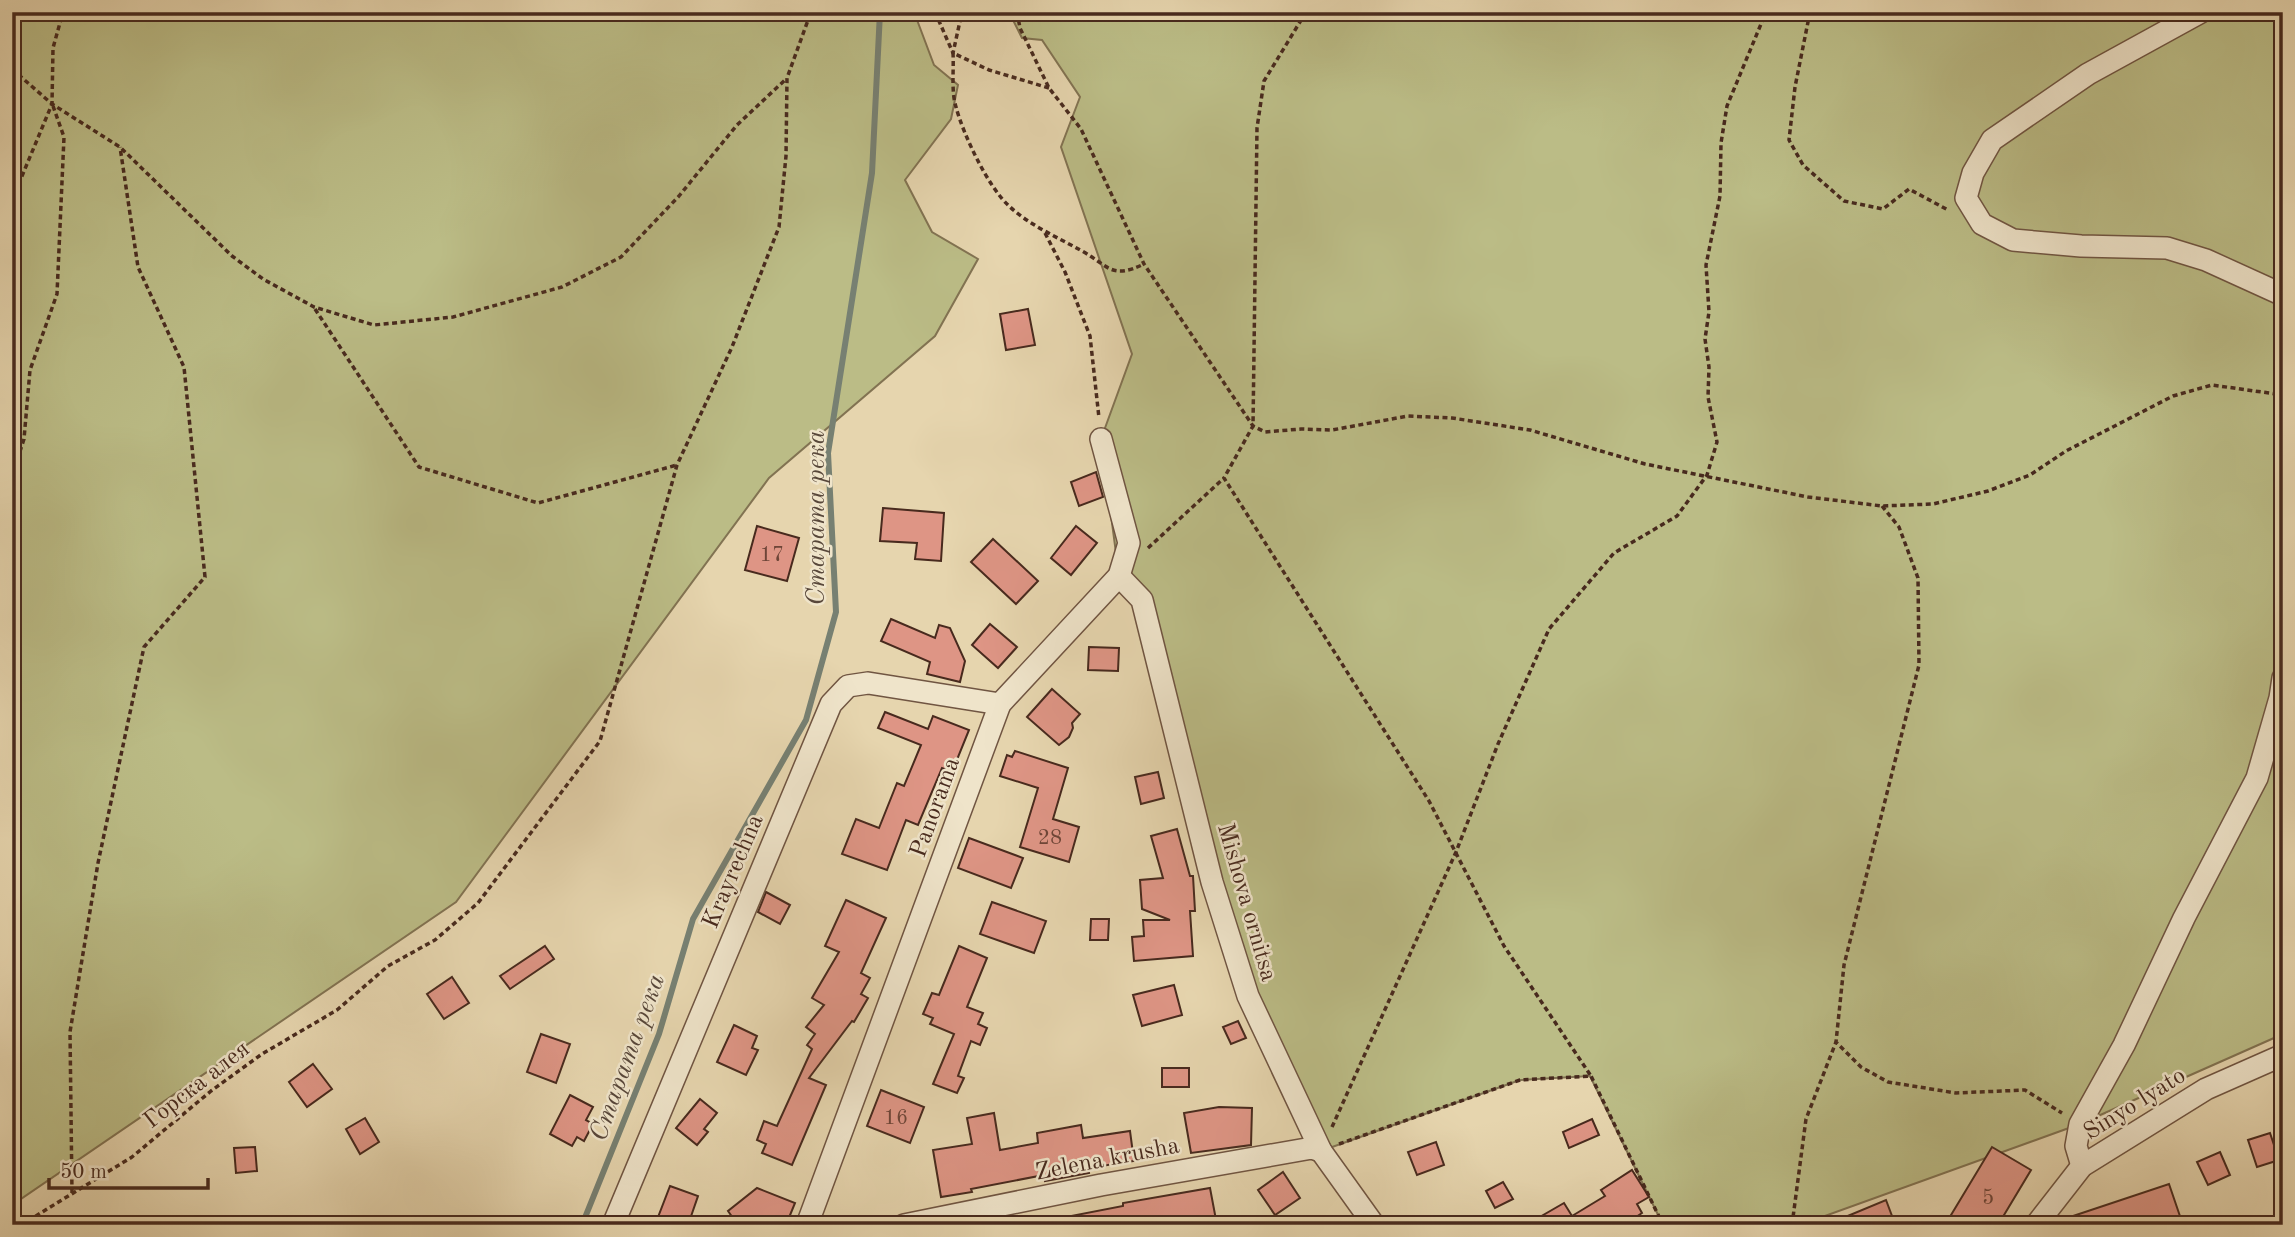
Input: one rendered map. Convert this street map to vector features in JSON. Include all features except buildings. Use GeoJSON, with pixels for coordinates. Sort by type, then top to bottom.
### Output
{"type":"FeatureCollection","features":[{"type":"Feature","properties":{"kind":"street"},"geometry":{"type":"LineString","coordinates":[[2201,12],[2088,74],[1992,140],[1972,173],[1966,198],[1982,224],[2013,240],[2081,246],[2167,248],[2206,260],[2283,295]]}},
{"type":"Feature","properties":{"kind":"street","name":"Panorama"},"geometry":{"type":"LineString","coordinates":[[807,1225],[1000,704],[1119,576],[1129,543],[1101,439]]}},
{"type":"Feature","properties":{"kind":"street","name":"Mishova ornitsa"},"geometry":{"type":"LineString","coordinates":[[1119,576],[1142,600],[1212,881],[1248,996],[1321,1151],[1374,1225]]}},
{"type":"Feature","properties":{"kind":"street"},"geometry":{"type":"LineString","coordinates":[[2082,1166],[2076,1146],[2080,1124],[2124,1045],[2183,918],[2257,778],[2280,698],[2283,678]]}},
{"type":"Feature","properties":{"kind":"street","name":"Krayrechna"},"geometry":{"type":"LineString","coordinates":[[613,1225],[831,704],[848,686],[868,683],[1000,704]]}},
{"type":"Feature","properties":{"kind":"street","name":"Sinyo lyato"},"geometry":{"type":"LineString","coordinates":[[2036,1225],[2082,1166],[2206,1089],[2283,1055]]}},
{"type":"Feature","properties":{"kind":"street","name":"Zelena krusha"},"geometry":{"type":"LineString","coordinates":[[904,1225],[1134,1179],[1312,1148],[1321,1151]]}},
{"type":"Feature","properties":{"kind":"path"},"geometry":{"type":"LineString","coordinates":[[12,476],[24,439],[30,370],[57,294],[64,137],[52,104],[53,48],[63,12]]}},
{"type":"Feature","properties":{"kind":"path"},"geometry":{"type":"LineString","coordinates":[[12,69],[52,104],[120,147],[232,256],[263,279],[314,307],[374,325],[453,317],[562,287],[621,257],[679,196],[737,125],[787,78],[811,12]]}},
{"type":"Feature","properties":{"kind":"path"},"geometry":{"type":"LineString","coordinates":[[935,12],[953,53],[989,70],[1049,88]]}},
{"type":"Feature","properties":{"kind":"path"},"geometry":{"type":"LineString","coordinates":[[962,12],[953,53],[955,106],[983,172],[1008,205],[1044,231],[1085,253],[1112,272],[1129,271],[1144,264]]}},
{"type":"Feature","properties":{"kind":"path"},"geometry":{"type":"LineString","coordinates":[[1017,12],[1020,28],[1049,88],[1081,129],[1144,264],[1253,426],[1265,432],[1332,430],[1408,416],[1452,418],[1530,430],[1645,464],[1808,497],[1882,506],[1933,504],[1988,491],[2030,475],[2066,452],[2173,396],[2212,386],[2283,396]]}},
{"type":"Feature","properties":{"kind":"path"},"geometry":{"type":"LineString","coordinates":[[1147,549],[1224,478],[1253,426],[1257,128],[1264,81],[1306,12]]}},
{"type":"Feature","properties":{"kind":"path"},"geometry":{"type":"LineString","coordinates":[[1321,1151],[1456,852],[1498,744],[1549,629],[1614,553],[1676,516],[1707,475],[1717,442],[1707,397],[1709,367],[1705,339],[1709,312],[1706,265],[1720,197],[1721,143],[1727,106],[1766,12]]}},
{"type":"Feature","properties":{"kind":"path"},"geometry":{"type":"LineString","coordinates":[[1810,12],[1795,87],[1789,140],[1803,165],[1844,201],[1883,209],[1909,189],[1951,211]]}},
{"type":"Feature","properties":{"kind":"path","name":"Горска алея"},"geometry":{"type":"LineString","coordinates":[[21,1225],[132,1157],[211,1091],[262,1054],[337,1010],[388,966],[435,940],[478,903],[600,741],[677,465],[732,347],[779,227],[786,156],[787,78]]}},
{"type":"Feature","properties":{"kind":"path"},"geometry":{"type":"LineString","coordinates":[[12,200],[52,104]]}},
{"type":"Feature","properties":{"kind":"path"},"geometry":{"type":"LineString","coordinates":[[72,1194],[70,1032],[98,863],[144,647],[205,577],[184,367],[138,267],[120,147]]}},
{"type":"Feature","properties":{"kind":"path"},"geometry":{"type":"LineString","coordinates":[[1044,231],[1065,272],[1090,336],[1101,439]]}},
{"type":"Feature","properties":{"kind":"path"},"geometry":{"type":"LineString","coordinates":[[314,307],[419,467],[538,503],[677,465]]}},
{"type":"Feature","properties":{"kind":"path"},"geometry":{"type":"LineString","coordinates":[[1224,478],[1422,789],[1504,946],[1591,1076],[1663,1225]]}},
{"type":"Feature","properties":{"kind":"path"},"geometry":{"type":"LineString","coordinates":[[1792,1225],[1806,1119],[1836,1042],[1844,965],[1919,665],[1918,578],[1899,527],[1882,506]]}},
{"type":"Feature","properties":{"kind":"path"},"geometry":{"type":"LineString","coordinates":[[1836,1042],[1861,1067],[1888,1082],[1956,1093],[2025,1090],[2080,1124]]}},
{"type":"Feature","properties":{"kind":"path"},"geometry":{"type":"LineString","coordinates":[[1321,1151],[1520,1080],[1591,1076]]}},
{"type":"Feature","properties":{"kind":"green space"},"geometry":{"type":"Polygon","coordinates":[[[12,12],[914,12],[934,65],[958,85],[951,119],[905,180],[932,232],[978,259],[935,336],[769,478],[456,902],[12,1205],[12,12]]]}},
{"type":"Feature","properties":{"kind":"green space"},"geometry":{"type":"Polygon","coordinates":[[[1009,12],[2283,12],[2283,1034],[2080,1124],[1800,1225],[1663,1225],[1590,1076],[1520,1080],[1321,1151],[1248,996],[1142,600],[1119,576],[1101,439],[1132,354],[1061,147],[1080,97],[1042,40],[1022,38],[1009,12]]]}},
{"type":"Feature","properties":{"kind":"waterway","name":"Старата река"},"geometry":{"type":"LineString","coordinates":[[582,1225],[659,1034],[693,919],[806,720],[836,612],[828,453],[872,173],[880,12]]}}]}
